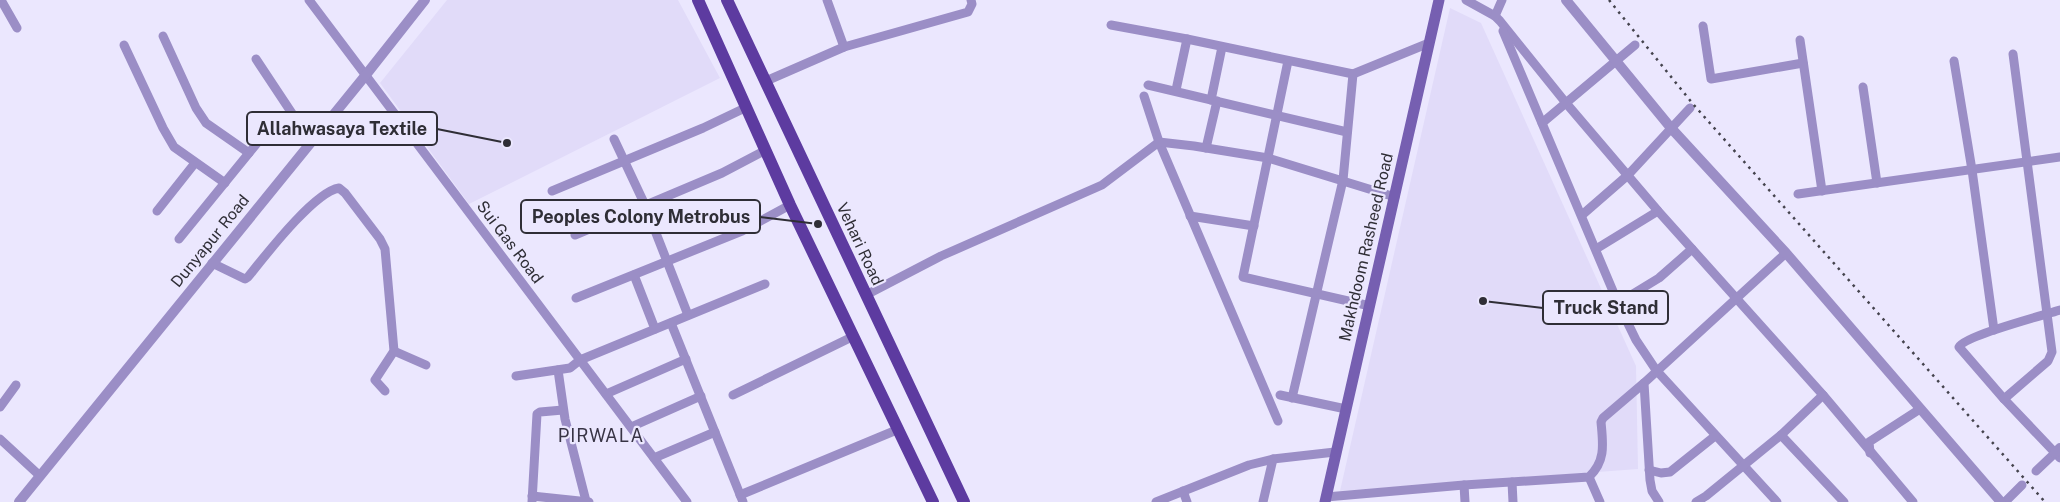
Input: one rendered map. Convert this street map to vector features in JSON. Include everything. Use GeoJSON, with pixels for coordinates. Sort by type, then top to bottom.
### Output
{"type":"FeatureCollection","features":[{"type":"Feature","properties":{"kind":"main road"},"geometry":{"type":"LineString","coordinates":[[698,0],[790,205],[933,502]]}},
{"type":"Feature","properties":{"kind":"main road","name":"Vehari Road"},"geometry":{"type":"LineString","coordinates":[[726,0],[964,502]]}},
{"type":"Feature","properties":{"kind":"main road","name":"Makhdoom Rasheed Road"},"geometry":{"type":"LineString","coordinates":[[1326,499],[1335,452],[1439,0]]}},
{"type":"Feature","properties":{"kind":"street"},"geometry":{"type":"LineString","coordinates":[[1,0],[17,28]]}},
{"type":"Feature","properties":{"kind":"street","name":"Sui Gas Road"},"geometry":{"type":"LineString","coordinates":[[309,0],[687,502]]}},
{"type":"Feature","properties":{"kind":"street","name":"Dunyapur Road"},"geometry":{"type":"LineString","coordinates":[[19,502],[425,0]]}},
{"type":"Feature","properties":{"kind":"street"},"geometry":{"type":"LineString","coordinates":[[826,0],[844,47]]}},
{"type":"Feature","properties":{"kind":"street"},"geometry":{"type":"LineString","coordinates":[[766,81],[844,47],[968,12],[972,4],[971,0]]}},
{"type":"Feature","properties":{"kind":"street"},"geometry":{"type":"LineString","coordinates":[[1466,0],[1497,19],[1658,212],[1824,395],[1912,502]]}},
{"type":"Feature","properties":{"kind":"street"},"geometry":{"type":"LineString","coordinates":[[1502,0],[1497,19],[1618,303],[1636,340],[1656,370],[1778,502]]}},
{"type":"Feature","properties":{"kind":"street"},"geometry":{"type":"LineString","coordinates":[[1566,0],[1671,128],[1786,253],[2003,502],[2022,485]]}},
{"type":"Feature","properties":{"kind":"street"},"geometry":{"type":"LineString","coordinates":[[1111,25],[1354,74],[1429,43]]}},
{"type":"Feature","properties":{"kind":"street"},"geometry":{"type":"LineString","coordinates":[[1703,26],[1711,79],[1803,63]]}},
{"type":"Feature","properties":{"kind":"street"},"geometry":{"type":"LineString","coordinates":[[163,36],[196,108],[206,122],[249,153]]}},
{"type":"Feature","properties":{"kind":"street"},"geometry":{"type":"LineString","coordinates":[[1176,90],[1187,39]]}},
{"type":"Feature","properties":{"kind":"street"},"geometry":{"type":"LineString","coordinates":[[1800,40],[1822,191]]}},
{"type":"Feature","properties":{"kind":"street"},"geometry":{"type":"LineString","coordinates":[[124,45],[174,147],[225,183]]}},
{"type":"Feature","properties":{"kind":"street"},"geometry":{"type":"LineString","coordinates":[[1542,123],[1635,45]]}},
{"type":"Feature","properties":{"kind":"street"},"geometry":{"type":"LineString","coordinates":[[1206,148],[1222,47]]}},
{"type":"Feature","properties":{"kind":"street"},"geometry":{"type":"LineString","coordinates":[[2004,398],[2048,361],[2052,352],[2013,54]]}},
{"type":"Feature","properties":{"kind":"street"},"geometry":{"type":"LineString","coordinates":[[256,59],[311,142]]}},
{"type":"Feature","properties":{"kind":"street"},"geometry":{"type":"LineString","coordinates":[[1288,61],[1243,277],[1316,292],[1370,306]]}},
{"type":"Feature","properties":{"kind":"street"},"geometry":{"type":"LineString","coordinates":[[1954,61],[1972,170],[1994,330]]}},
{"type":"Feature","properties":{"kind":"street"},"geometry":{"type":"LineString","coordinates":[[1292,398],[1342,180],[1354,74]]}},
{"type":"Feature","properties":{"kind":"street"},"geometry":{"type":"LineString","coordinates":[[1148,85],[1176,90],[1276,117],[1348,132]]}},
{"type":"Feature","properties":{"kind":"street"},"geometry":{"type":"LineString","coordinates":[[1863,87],[1877,183]]}},
{"type":"Feature","properties":{"kind":"street"},"geometry":{"type":"LineString","coordinates":[[1144,96],[1159,142],[1278,421]]}},
{"type":"Feature","properties":{"kind":"street"},"geometry":{"type":"LineString","coordinates":[[552,191],[747,107]]}},
{"type":"Feature","properties":{"kind":"street"},"geometry":{"type":"LineString","coordinates":[[1582,215],[1628,175],[1690,108]]}},
{"type":"Feature","properties":{"kind":"street"},"geometry":{"type":"LineString","coordinates":[[179,240],[271,126],[292,114]]}},
{"type":"Feature","properties":{"kind":"street"},"geometry":{"type":"LineString","coordinates":[[614,139],[645,205],[688,315]]}},
{"type":"Feature","properties":{"kind":"street"},"geometry":{"type":"LineString","coordinates":[[866,295],[941,256],[1102,185],[1159,142],[1268,158],[1395,196]]}},
{"type":"Feature","properties":{"kind":"street"},"geometry":{"type":"LineString","coordinates":[[575,236],[722,173],[766,150]]}},
{"type":"Feature","properties":{"kind":"street"},"geometry":{"type":"LineString","coordinates":[[1798,194],[2060,157]]}},
{"type":"Feature","properties":{"kind":"street"},"geometry":{"type":"LineString","coordinates":[[157,211],[195,163]]}},
{"type":"Feature","properties":{"kind":"street"},"geometry":{"type":"LineString","coordinates":[[212,263],[242,278],[248,278],[308,208],[334,189],[339,188],[345,193],[380,239],[385,249],[394,351],[375,378],[376,383],[385,391]]}},
{"type":"Feature","properties":{"kind":"street"},"geometry":{"type":"LineString","coordinates":[[576,298],[742,231],[790,205]]}},
{"type":"Feature","properties":{"kind":"street"},"geometry":{"type":"LineString","coordinates":[[1596,250],[1658,212]]}},
{"type":"Feature","properties":{"kind":"street"},"geometry":{"type":"LineString","coordinates":[[1190,216],[1254,226]]}},
{"type":"Feature","properties":{"kind":"street"},"geometry":{"type":"LineString","coordinates":[[1618,303],[1659,278],[1692,249]]}},
{"type":"Feature","properties":{"kind":"street"},"geometry":{"type":"LineString","coordinates":[[1326,499],[1378,492],[1590,477],[1596,472],[1602,458],[1602,418],[1644,383],[1786,253]]}},
{"type":"Feature","properties":{"kind":"street"},"geometry":{"type":"LineString","coordinates":[[634,275],[655,329]]}},
{"type":"Feature","properties":{"kind":"street"},"geometry":{"type":"LineString","coordinates":[[516,376],[570,368],[580,360],[765,284]]}},
{"type":"Feature","properties":{"kind":"street"},"geometry":{"type":"LineString","coordinates":[[2036,471],[2058,453],[2004,398],[1959,347],[1963,342],[1994,330],[2060,310]]}},
{"type":"Feature","properties":{"kind":"street"},"geometry":{"type":"LineString","coordinates":[[671,322],[742,498],[898,430]]}},
{"type":"Feature","properties":{"kind":"street"},"geometry":{"type":"LineString","coordinates":[[733,395],[854,336]]}},
{"type":"Feature","properties":{"kind":"street"},"geometry":{"type":"LineString","coordinates":[[394,351],[426,365]]}},
{"type":"Feature","properties":{"kind":"street"},"geometry":{"type":"LineString","coordinates":[[606,394],[686,359]]}},
{"type":"Feature","properties":{"kind":"street"},"geometry":{"type":"LineString","coordinates":[[558,370],[563,410],[586,501]]}},
{"type":"Feature","properties":{"kind":"street"},"geometry":{"type":"LineString","coordinates":[[1644,383],[1649,470],[1652,491],[1659,502]]}},
{"type":"Feature","properties":{"kind":"street"},"geometry":{"type":"LineString","coordinates":[[0,407],[16,385]]}},
{"type":"Feature","properties":{"kind":"street"},"geometry":{"type":"LineString","coordinates":[[1280,395],[1346,409]]}},
{"type":"Feature","properties":{"kind":"street"},"geometry":{"type":"LineString","coordinates":[[1696,502],[1709,499],[1743,466],[1781,435],[1824,395]]}},
{"type":"Feature","properties":{"kind":"street"},"geometry":{"type":"LineString","coordinates":[[631,427],[701,396]]}},
{"type":"Feature","properties":{"kind":"street"},"geometry":{"type":"LineString","coordinates":[[1870,453],[1869,442],[1920,409]]}},
{"type":"Feature","properties":{"kind":"street"},"geometry":{"type":"LineString","coordinates":[[563,410],[540,412],[537,414],[532,499],[592,502]]}},
{"type":"Feature","properties":{"kind":"street"},"geometry":{"type":"LineString","coordinates":[[654,458],[715,432]]}},
{"type":"Feature","properties":{"kind":"street"},"geometry":{"type":"LineString","coordinates":[[1781,435],[1844,502]]}},
{"type":"Feature","properties":{"kind":"street"},"geometry":{"type":"LineString","coordinates":[[1649,470],[1661,474],[1670,472],[1715,436]]}},
{"type":"Feature","properties":{"kind":"street"},"geometry":{"type":"LineString","coordinates":[[0,439],[39,475]]}},
{"type":"Feature","properties":{"kind":"street"},"geometry":{"type":"LineString","coordinates":[[1156,502],[1249,465],[1272,460],[1335,452]]}},
{"type":"Feature","properties":{"kind":"street"},"geometry":{"type":"LineString","coordinates":[[1263,502],[1272,460]]}},
{"type":"Feature","properties":{"kind":"street"},"geometry":{"type":"LineString","coordinates":[[1590,477],[1600,502]]}},
{"type":"Feature","properties":{"kind":"street"},"geometry":{"type":"LineString","coordinates":[[1512,482],[1514,502]]}},
{"type":"Feature","properties":{"kind":"street"},"geometry":{"type":"LineString","coordinates":[[1464,485],[1465,502]]}},
{"type":"Feature","properties":{"kind":"street"},"geometry":{"type":"LineString","coordinates":[[1183,491],[1187,502]]}},
{"type":"Feature","properties":{"kind":"street"},"geometry":{"type":"LineString","coordinates":[[1378,492],[1378,502]]}},
{"type":"Feature","properties":{"kind":"shaded area"},"geometry":{"type":"Polygon","coordinates":[[[447,0],[678,0],[720,78],[469,204],[380,83],[447,0]]]}},
{"type":"Feature","properties":{"kind":"shaded area"},"geometry":{"type":"Polygon","coordinates":[[[1450,8],[1481,23],[1636,366],[1638,469],[1340,491],[1450,8]]]}},
{"type":"Feature","properties":{"kind":"railway"},"geometry":{"type":"LineString","coordinates":[[1609,0],[1693,104],[2045,502]]}},
{"type":"Feature","properties":{"kind":"place","name":"Allahwasaya Textile"},"geometry":{"type":"Point","coordinates":[507,143]}},
{"type":"Feature","properties":{"kind":"place","name":"Peoples Colony Metrobus"},"geometry":{"type":"Point","coordinates":[818,224]}},
{"type":"Feature","properties":{"kind":"place","name":"Truck Stand"},"geometry":{"type":"Point","coordinates":[1483,301]}},
{"type":"Feature","properties":{"kind":"district","name":"PIRWALA"},"geometry":{"type":"Point","coordinates":[601,435]}}]}
